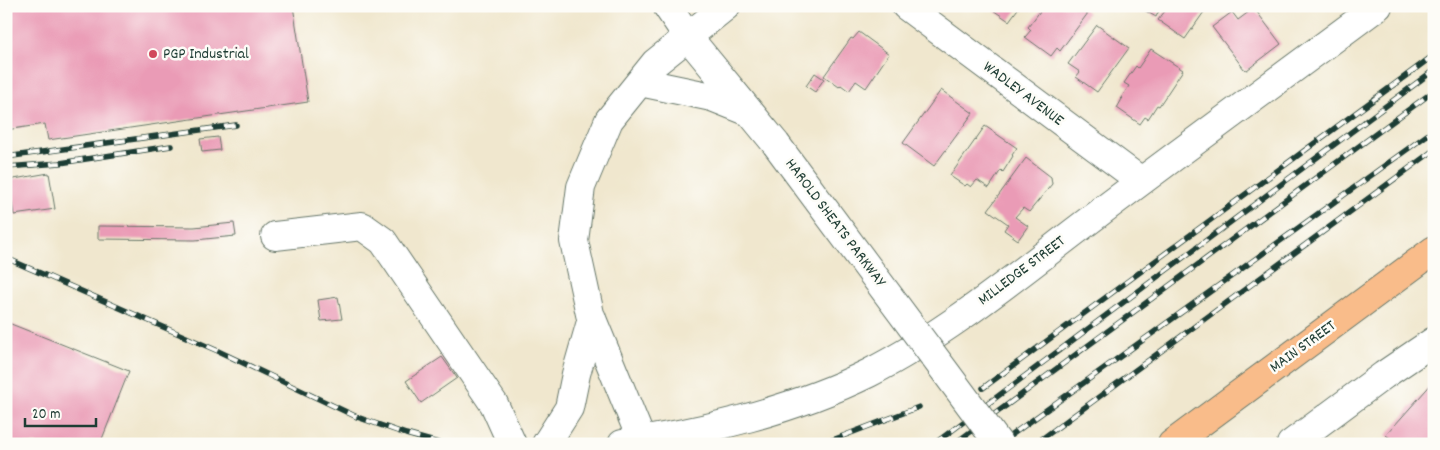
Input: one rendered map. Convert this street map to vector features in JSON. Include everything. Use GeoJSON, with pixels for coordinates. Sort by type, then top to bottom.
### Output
{"type":"FeatureCollection","features":[{"type":"Feature","properties":{"kind":"main road","name":"MAIN STREET"},"geometry":{"type":"LineString","coordinates":[[1172,444],[1434,250]]}},
{"type":"Feature","properties":{"kind":"street","name":"HAROLD SHEATS PARKWAY"},"geometry":{"type":"LineString","coordinates":[[667,6],[688,37],[776,144],[999,444]]}},
{"type":"Feature","properties":{"kind":"street"},"geometry":{"type":"LineString","coordinates":[[632,442],[592,318],[574,241],[582,187],[609,120],[655,63],[726,6]]}},
{"type":"Feature","properties":{"kind":"street","name":"WADLEY AVENUE"},"geometry":{"type":"LineString","coordinates":[[906,6],[1141,182]]}},
{"type":"Feature","properties":{"kind":"street","name":"MILLEDGE STREET"},"geometry":{"type":"LineString","coordinates":[[632,442],[753,417],[812,398],[869,372],[954,322],[1378,6]]}},
{"type":"Feature","properties":{"kind":"street"},"geometry":{"type":"LineString","coordinates":[[640,82],[712,97],[738,109],[750,112]]}},
{"type":"Feature","properties":{"kind":"street"},"geometry":{"type":"LineString","coordinates":[[275,236],[362,226],[383,241],[494,404],[512,444]]}},
{"type":"Feature","properties":{"kind":"street"},"geometry":{"type":"LineString","coordinates":[[546,444],[569,408],[576,374],[592,318]]}},
{"type":"Feature","properties":{"kind":"street"},"geometry":{"type":"LineString","coordinates":[[1291,444],[1384,375],[1434,341]]}},
{"type":"Feature","properties":{"kind":"building","name":"PGP Industrial"},"geometry":{"type":"Polygon","coordinates":[[[6,6],[293,6],[308,102],[48,140],[45,124],[6,130],[6,6]]]}},
{"type":"Feature","properties":{"kind":"building"},"geometry":{"type":"Polygon","coordinates":[[[987,6],[1020,6],[1009,21],[987,6]]]}},
{"type":"Feature","properties":{"kind":"building"},"geometry":{"type":"Polygon","coordinates":[[[1044,6],[1080,6],[1088,13],[1060,51],[1057,48],[1051,56],[1025,37],[1031,30],[1028,27],[1044,6]]]}},
{"type":"Feature","properties":{"kind":"building"},"geometry":{"type":"Polygon","coordinates":[[[1137,6],[1161,6],[1156,17],[1137,6]]]}},
{"type":"Feature","properties":{"kind":"building"},"geometry":{"type":"Polygon","coordinates":[[[1169,6],[1202,6],[1206,9],[1185,39],[1158,20],[1169,6]]]}},
{"type":"Feature","properties":{"kind":"building"},"geometry":{"type":"Polygon","coordinates":[[[1254,8],[1281,44],[1247,70],[1244,69],[1212,27],[1232,12],[1238,20],[1254,8]]]}},
{"type":"Feature","properties":{"kind":"building"},"geometry":{"type":"Polygon","coordinates":[[[1097,25],[1129,48],[1097,92],[1076,77],[1080,72],[1068,64],[1097,25]]]}},
{"type":"Feature","properties":{"kind":"building"},"geometry":{"type":"Polygon","coordinates":[[[859,32],[889,54],[866,88],[856,81],[849,91],[841,85],[839,87],[824,76],[851,38],[853,39],[859,32]]]}},
{"type":"Feature","properties":{"kind":"building"},"geometry":{"type":"Polygon","coordinates":[[[1151,49],[1183,70],[1159,106],[1157,105],[1148,119],[1145,117],[1140,124],[1117,108],[1129,86],[1124,83],[1136,66],[1138,68],[1151,49]]]}},
{"type":"Feature","properties":{"kind":"building"},"geometry":{"type":"Polygon","coordinates":[[[815,73],[824,79],[815,92],[806,86],[815,73]]]}},
{"type":"Feature","properties":{"kind":"building"},"geometry":{"type":"Polygon","coordinates":[[[941,90],[973,113],[934,166],[903,143],[941,90]]]}},
{"type":"Feature","properties":{"kind":"building"},"geometry":{"type":"Polygon","coordinates":[[[985,126],[1017,148],[1003,172],[1001,170],[989,188],[977,180],[971,187],[967,184],[965,186],[950,176],[985,126]]]}},
{"type":"Feature","properties":{"kind":"building"},"geometry":{"type":"Polygon","coordinates":[[[218,137],[220,150],[202,152],[200,139],[218,137]]]}},
{"type":"Feature","properties":{"kind":"building"},"geometry":{"type":"Polygon","coordinates":[[[1026,158],[1051,177],[1052,184],[1029,212],[1023,208],[1015,217],[1028,226],[1018,240],[1004,230],[1008,224],[988,210],[1026,158]]]}},
{"type":"Feature","properties":{"kind":"building"},"geometry":{"type":"Polygon","coordinates":[[[49,173],[55,209],[14,215],[8,180],[49,173]]]}},
{"type":"Feature","properties":{"kind":"building"},"geometry":{"type":"Polygon","coordinates":[[[234,223],[236,236],[195,240],[98,239],[98,226],[194,227],[234,223]]]}},
{"type":"Feature","properties":{"kind":"building"},"geometry":{"type":"Polygon","coordinates":[[[338,297],[342,319],[321,321],[318,300],[338,297]]]}},
{"type":"Feature","properties":{"kind":"building"},"geometry":{"type":"Polygon","coordinates":[[[6,322],[129,371],[100,444],[6,444],[6,322]]]}},
{"type":"Feature","properties":{"kind":"building"},"geometry":{"type":"Polygon","coordinates":[[[442,357],[457,378],[421,403],[406,381],[442,357]]]}},
{"type":"Feature","properties":{"kind":"building"},"geometry":{"type":"Polygon","coordinates":[[[1434,381],[1434,444],[1397,444],[1386,435],[1434,381]]]}},
{"type":"Feature","properties":{"kind":"railway"},"geometry":{"type":"LineString","coordinates":[[983,388],[1434,55]]}},
{"type":"Feature","properties":{"kind":"railway"},"geometry":{"type":"LineString","coordinates":[[934,444],[1434,70]]}},
{"type":"Feature","properties":{"kind":"railway"},"geometry":{"type":"LineString","coordinates":[[954,444],[1434,91]]}},
{"type":"Feature","properties":{"kind":"railway"},"geometry":{"type":"LineString","coordinates":[[6,157],[236,125]]}},
{"type":"Feature","properties":{"kind":"railway"},"geometry":{"type":"LineString","coordinates":[[999,444],[1434,130]]}},
{"type":"Feature","properties":{"kind":"railway"},"geometry":{"type":"LineString","coordinates":[[6,167],[60,163],[171,146]]}},
{"type":"Feature","properties":{"kind":"railway"},"geometry":{"type":"LineString","coordinates":[[1035,444],[1434,150]]}},
{"type":"Feature","properties":{"kind":"railway"},"geometry":{"type":"LineString","coordinates":[[6,258],[218,351],[357,417],[442,444]]}},
{"type":"Feature","properties":{"kind":"railway"},"geometry":{"type":"LineString","coordinates":[[822,444],[919,407]]}},
{"type":"Feature","properties":{"kind":"place","name":"PGP Industrial"},"geometry":{"type":"Point","coordinates":[153,54]}}]}
